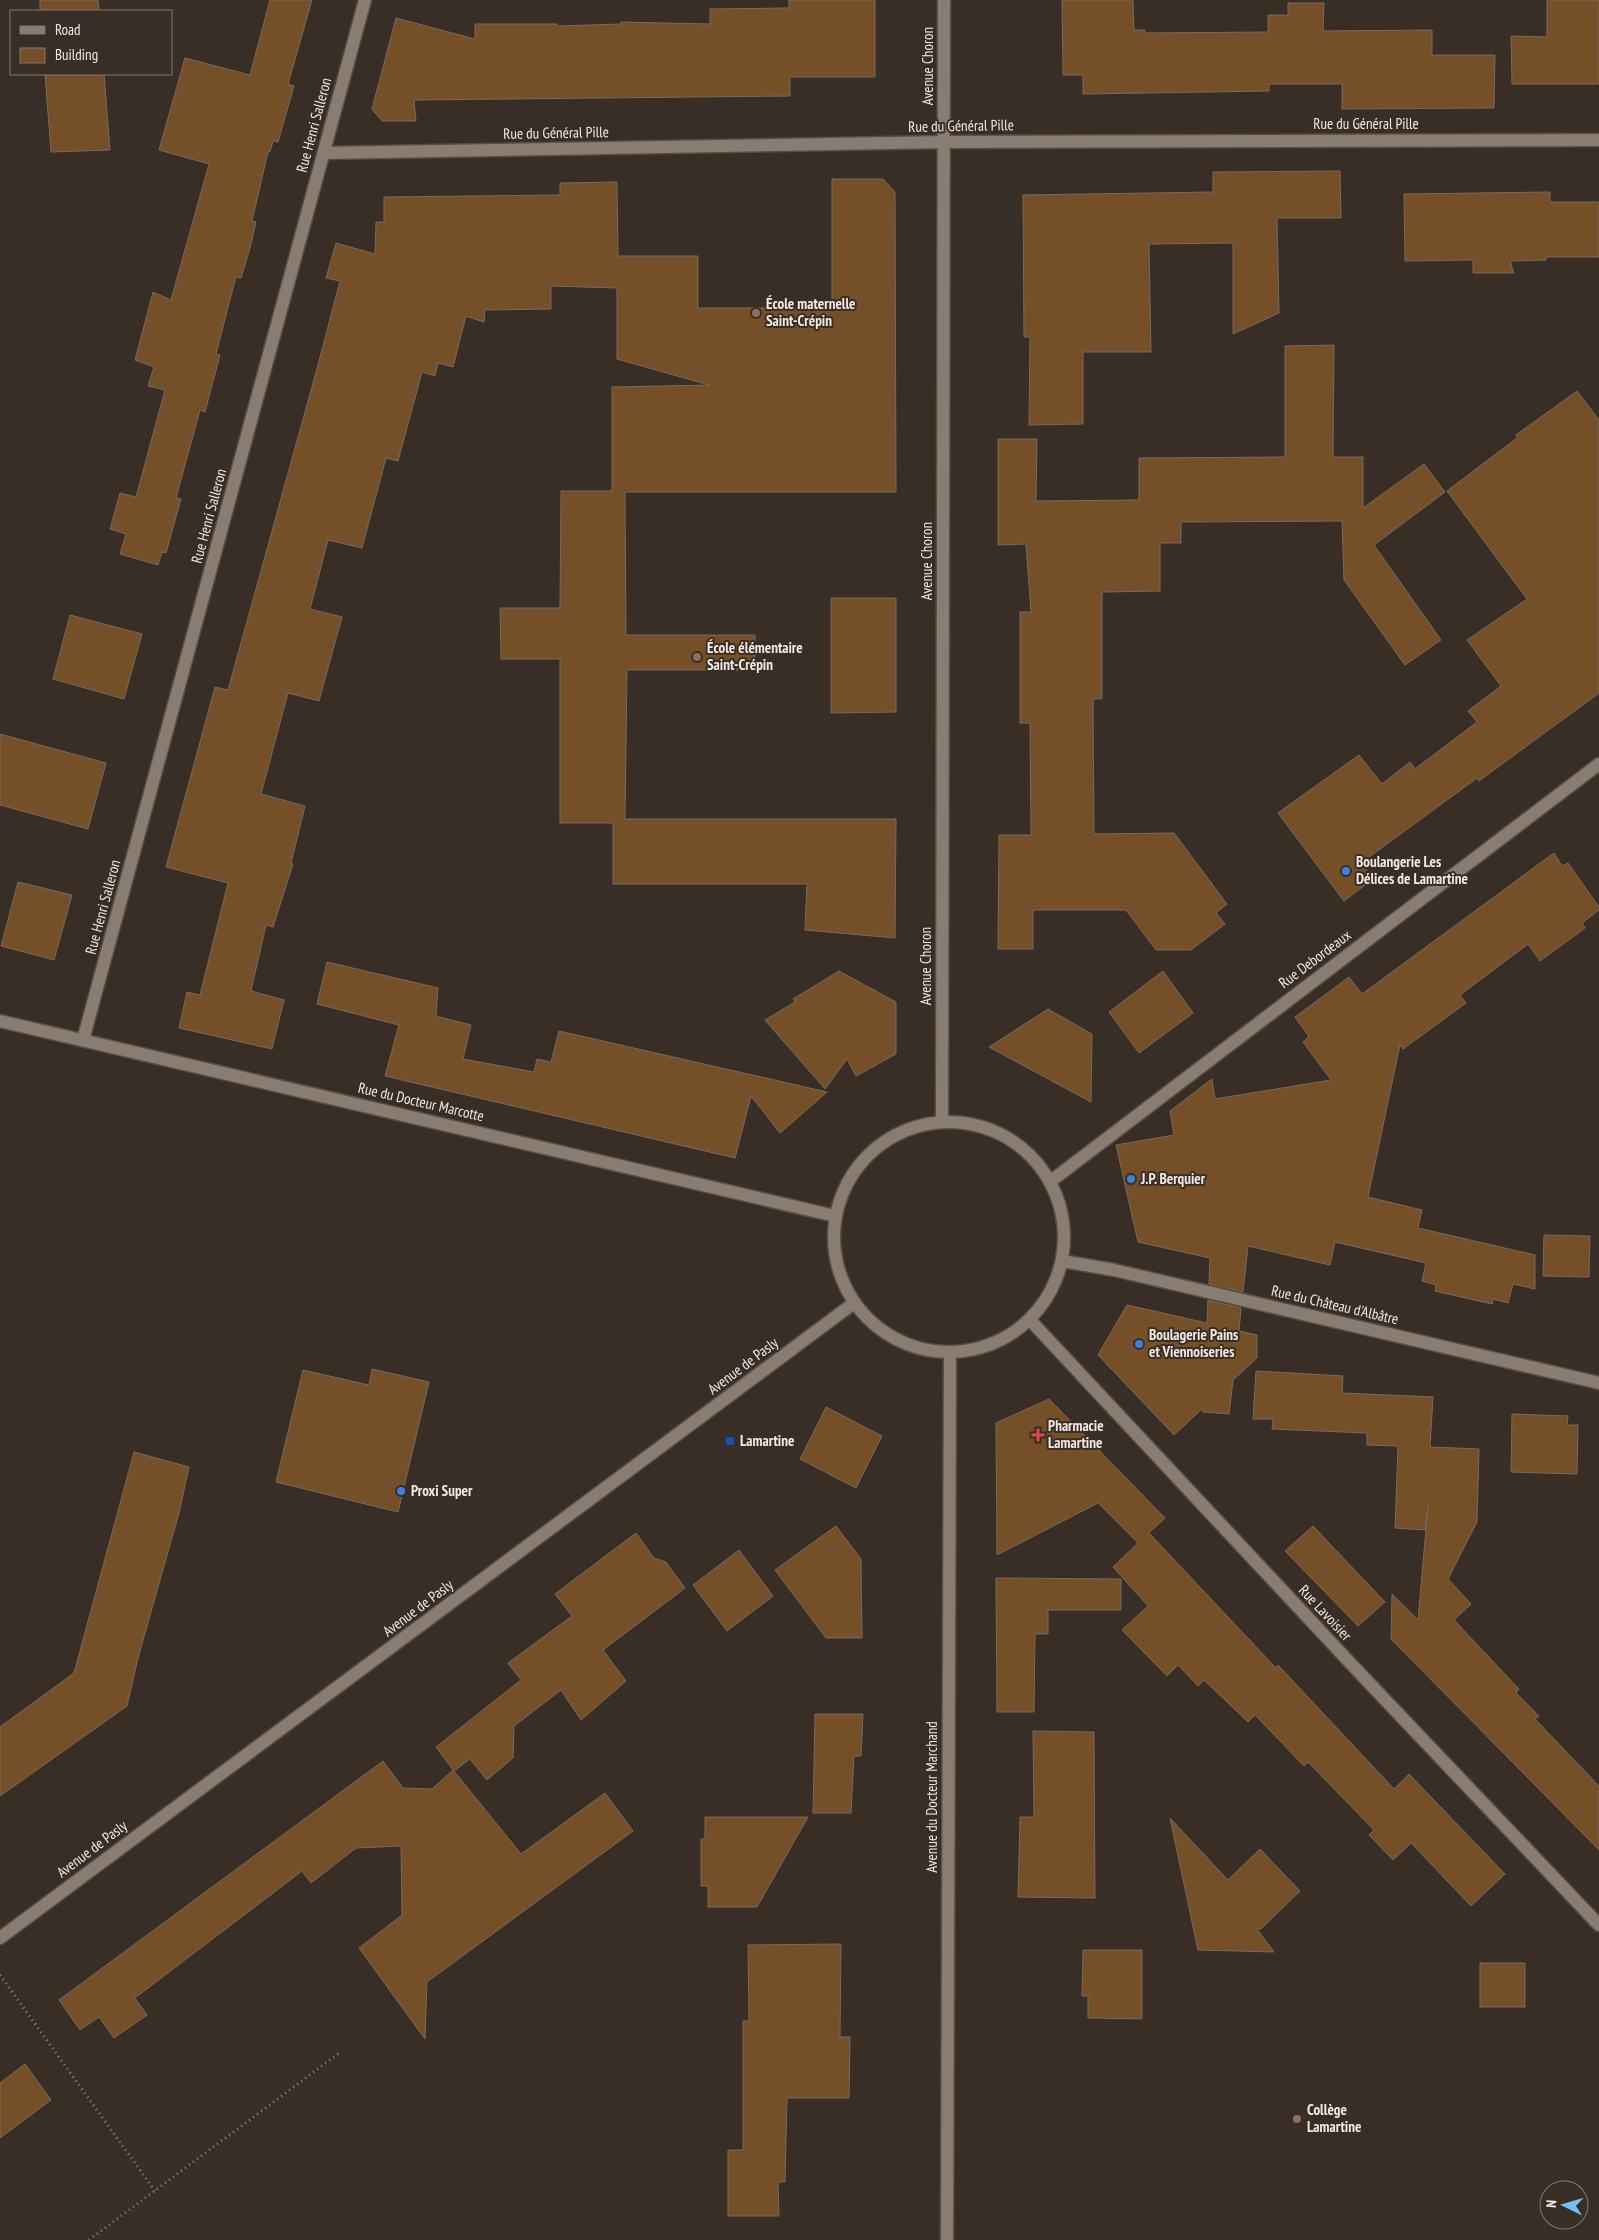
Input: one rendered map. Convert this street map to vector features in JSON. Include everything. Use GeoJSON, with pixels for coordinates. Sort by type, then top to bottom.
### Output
{"type":"FeatureCollection","features":[{"type":"Feature","properties":{"kind":"street","name":"Rue Henri Salleron"},"geometry":{"type":"LineString","coordinates":[[83,1040],[365,0]]}},
{"type":"Feature","properties":{"kind":"street","name":"Avenue Choron"},"geometry":{"type":"LineString","coordinates":[[942,1121],[944,0]]}},
{"type":"Feature","properties":{"kind":"street","name":"Rue du Général Pille"},"geometry":{"type":"LineString","coordinates":[[324,153],[944,142],[1599,140]]}},
{"type":"Feature","properties":{"kind":"street","name":"Rue Debordeaux"},"geometry":{"type":"LineString","coordinates":[[1051,1181],[1599,764]]}},
{"type":"Feature","properties":{"kind":"street","name":"Rue du Docteur Marcotte"},"geometry":{"type":"LineString","coordinates":[[0,1021],[835,1216]]}},
{"type":"Feature","properties":{"kind":"street"},"geometry":{"type":"LineString","coordinates":[[942,1121],[985,1127],[1023,1147],[1051,1181],[1064,1220],[1062,1261],[1051,1293],[1030,1320],[994,1345],[950,1353],[914,1348],[880,1330],[854,1304],[840,1276],[834,1247],[835,1216],[848,1180],[872,1150],[905,1130],[942,1121]]}},
{"type":"Feature","properties":{"kind":"street","name":"Rue du Château d'Albâtre"},"geometry":{"type":"LineString","coordinates":[[1062,1261],[1114,1270],[1599,1383]]}},
{"type":"Feature","properties":{"kind":"street","name":"Avenue de Pasly"},"geometry":{"type":"LineString","coordinates":[[0,1938],[854,1304]]}},
{"type":"Feature","properties":{"kind":"street","name":"Rue Lavoisier"},"geometry":{"type":"LineString","coordinates":[[1030,1320],[1354,1667],[1599,1925]]}},
{"type":"Feature","properties":{"kind":"street","name":"Avenue du Docteur Marchand"},"geometry":{"type":"LineString","coordinates":[[946,2240],[950,1353]]}},
{"type":"Feature","properties":{"kind":"path"},"geometry":{"type":"LineString","coordinates":[[0,1976],[155,2190]]}},
{"type":"Feature","properties":{"kind":"path"},"geometry":{"type":"LineString","coordinates":[[89,2240],[339,2053]]}},
{"type":"Feature","properties":{"kind":"building"},"geometry":{"type":"Polygon","coordinates":[[[40,0],[98,0],[99,10],[40,10],[40,0]]]}},
{"type":"Feature","properties":{"kind":"building"},"geometry":{"type":"Polygon","coordinates":[[[270,0],[312,0],[288,84],[294,86],[278,142],[273,141],[270,152],[268,152],[252,221],[256,222],[250,248],[241,278],[236,277],[216,354],[220,355],[205,412],[200,410],[176,498],[181,499],[166,553],[162,552],[158,565],[120,554],[126,534],[110,529],[120,493],[136,497],[165,390],[148,386],[154,367],[135,360],[153,292],[171,300],[209,164],[159,150],[185,58],[250,75],[270,0]]]}},
{"type":"Feature","properties":{"kind":"building"},"geometry":{"type":"Polygon","coordinates":[[[789,0],[875,0],[875,77],[790,77],[790,96],[414,100],[416,121],[382,121],[372,109],[396,18],[475,39],[475,24],[557,24],[557,26],[621,24],[621,22],[710,24],[710,9],[789,8],[789,0]]]}},
{"type":"Feature","properties":{"kind":"building"},"geometry":{"type":"Polygon","coordinates":[[[1062,0],[1133,0],[1134,30],[1145,30],[1145,33],[1268,32],[1268,15],[1288,15],[1288,3],[1324,3],[1323,31],[1432,30],[1432,55],[1495,55],[1494,108],[1342,109],[1342,84],[1269,84],[1269,91],[1083,94],[1083,75],[1063,75],[1062,0]]]}},
{"type":"Feature","properties":{"kind":"building"},"geometry":{"type":"Polygon","coordinates":[[[1547,0],[1599,0],[1599,84],[1512,84],[1511,36],[1547,37],[1547,0]]]}},
{"type":"Feature","properties":{"kind":"building"},"geometry":{"type":"Polygon","coordinates":[[[45,75],[104,75],[110,150],[51,152],[45,75]]]}},
{"type":"Feature","properties":{"kind":"building"},"geometry":{"type":"Polygon","coordinates":[[[1340,171],[1341,218],[1277,218],[1279,313],[1233,334],[1233,243],[1149,244],[1151,352],[1083,352],[1083,424],[1029,425],[1030,337],[1024,337],[1023,195],[1213,192],[1213,172],[1340,171]]]}},
{"type":"Feature","properties":{"kind":"building"},"geometry":{"type":"Polygon","coordinates":[[[832,179],[883,179],[895,192],[896,492],[625,492],[626,635],[755,635],[755,670],[627,670],[625,819],[896,819],[895,938],[805,930],[807,884],[613,884],[613,823],[560,823],[560,659],[501,659],[500,608],[560,608],[561,491],[612,491],[612,387],[709,385],[617,359],[617,288],[551,286],[551,309],[485,310],[484,322],[466,316],[453,367],[438,363],[435,376],[422,372],[398,461],[386,458],[362,548],[328,540],[310,609],[342,617],[319,701],[288,693],[261,794],[305,806],[291,863],[293,864],[273,927],[266,925],[251,991],[284,1000],[272,1049],[179,1028],[187,992],[200,995],[228,883],[166,867],[215,687],[228,690],[318,365],[340,281],[326,278],[336,243],[375,254],[376,222],[384,222],[384,197],[560,195],[560,183],[617,182],[618,256],[698,256],[698,308],[832,308],[832,179]]]}},
{"type":"Feature","properties":{"kind":"building"},"geometry":{"type":"Polygon","coordinates":[[[1550,192],[1550,202],[1599,202],[1599,257],[1546,257],[1546,260],[1510,261],[1514,273],[1473,273],[1473,260],[1405,261],[1404,194],[1550,192]]]}},
{"type":"Feature","properties":{"kind":"building"},"geometry":{"type":"Polygon","coordinates":[[[1334,345],[1333,457],[1363,457],[1363,508],[1424,464],[1445,492],[1374,545],[1441,640],[1405,665],[1344,580],[1342,521],[1181,522],[1181,543],[1160,543],[1160,591],[1102,592],[1102,699],[1093,699],[1094,834],[1174,833],[1227,904],[1216,913],[1225,924],[1191,950],[1156,950],[1126,910],[1033,910],[1033,949],[998,949],[999,835],[1031,835],[1030,723],[1020,723],[1020,612],[1031,612],[1026,544],[998,545],[998,439],[1037,439],[1036,501],[1139,500],[1139,458],[1285,457],[1285,346],[1334,345]]]}},
{"type":"Feature","properties":{"kind":"building"},"geometry":{"type":"Polygon","coordinates":[[[1577,391],[1599,420],[1599,693],[1479,781],[1477,778],[1361,863],[1373,879],[1344,901],[1278,813],[1359,755],[1382,784],[1410,762],[1415,769],[1477,722],[1468,711],[1501,686],[1467,640],[1527,599],[1447,491],[1517,438],[1516,435],[1577,391]]]}},
{"type":"Feature","properties":{"kind":"building"},"geometry":{"type":"Polygon","coordinates":[[[831,598],[896,598],[896,712],[831,713],[831,598]]]}},
{"type":"Feature","properties":{"kind":"building"},"geometry":{"type":"Polygon","coordinates":[[[70,615],[142,634],[124,699],[53,679],[70,615]]]}},
{"type":"Feature","properties":{"kind":"building"},"geometry":{"type":"Polygon","coordinates":[[[0,734],[106,763],[88,829],[0,805],[0,734]]]}},
{"type":"Feature","properties":{"kind":"building"},"geometry":{"type":"Polygon","coordinates":[[[1554,853],[1562,866],[1568,863],[1599,907],[1599,910],[1582,923],[1585,928],[1540,961],[1528,944],[1460,995],[1466,1003],[1403,1049],[1400,1045],[1368,1197],[1422,1210],[1418,1228],[1535,1255],[1535,1289],[1513,1284],[1508,1303],[1493,1299],[1492,1304],[1435,1291],[1436,1285],[1422,1281],[1426,1263],[1335,1242],[1330,1265],[1248,1246],[1243,1292],[1209,1284],[1210,1258],[1138,1242],[1116,1145],[1174,1135],[1170,1111],[1212,1079],[1215,1099],[1331,1080],[1303,1042],[1309,1037],[1295,1017],[1349,977],[1362,994],[1554,853]]]}},
{"type":"Feature","properties":{"kind":"building"},"geometry":{"type":"Polygon","coordinates":[[[18,882],[72,895],[54,960],[1,946],[18,882]]]}},
{"type":"Feature","properties":{"kind":"building"},"geometry":{"type":"Polygon","coordinates":[[[327,962],[438,988],[436,1016],[471,1025],[463,1059],[534,1072],[537,1059],[551,1062],[559,1031],[827,1092],[780,1133],[751,1096],[735,1158],[385,1076],[399,1025],[317,1004],[327,962]]]}},
{"type":"Feature","properties":{"kind":"building"},"geometry":{"type":"Polygon","coordinates":[[[839,971],[896,1002],[896,1054],[856,1076],[847,1059],[825,1089],[765,1020],[795,1002],[793,999],[839,971]]]}},
{"type":"Feature","properties":{"kind":"building"},"geometry":{"type":"Polygon","coordinates":[[[1163,971],[1193,1013],[1139,1053],[1109,1012],[1163,971]]]}},
{"type":"Feature","properties":{"kind":"building"},"geometry":{"type":"Polygon","coordinates":[[[1048,1009],[1092,1034],[1091,1102],[989,1047],[1048,1009]]]}},
{"type":"Feature","properties":{"kind":"building"},"geometry":{"type":"Polygon","coordinates":[[[1544,1235],[1590,1236],[1589,1277],[1543,1276],[1544,1235]]]}},
{"type":"Feature","properties":{"kind":"building"},"geometry":{"type":"Polygon","coordinates":[[[1208,1300],[1241,1308],[1239,1331],[1257,1335],[1257,1358],[1233,1380],[1229,1414],[1203,1412],[1203,1408],[1174,1435],[1098,1355],[1127,1305],[1207,1323],[1208,1300]]]}},
{"type":"Feature","properties":{"kind":"building"},"geometry":{"type":"Polygon","coordinates":[[[372,1369],[429,1382],[398,1512],[276,1482],[303,1370],[369,1385],[372,1369]]]}},
{"type":"Feature","properties":{"kind":"building"},"geometry":{"type":"Polygon","coordinates":[[[1256,1371],[1343,1376],[1342,1393],[1433,1397],[1430,1447],[1479,1449],[1477,1522],[1448,1579],[1471,1604],[1454,1620],[1519,1689],[1516,1693],[1539,1716],[1535,1719],[1599,1786],[1599,1850],[1391,1639],[1392,1594],[1418,1620],[1428,1506],[1425,1530],[1395,1528],[1398,1446],[1367,1445],[1367,1433],[1272,1429],[1273,1419],[1253,1419],[1256,1371]]]}},
{"type":"Feature","properties":{"kind":"building"},"geometry":{"type":"Polygon","coordinates":[[[1049,1399],[1165,1518],[1149,1533],[1276,1668],[1278,1665],[1394,1789],[1409,1774],[1505,1874],[1471,1906],[1411,1843],[1393,1860],[1369,1835],[1374,1830],[1308,1762],[1304,1766],[1255,1715],[1248,1722],[1204,1680],[1198,1686],[1178,1665],[1167,1676],[1122,1630],[1148,1606],[1113,1567],[1138,1543],[1098,1503],[997,1555],[996,1423],[1049,1399]]]}},
{"type":"Feature","properties":{"kind":"building"},"geometry":{"type":"Polygon","coordinates":[[[826,1407],[882,1436],[856,1488],[800,1459],[826,1407]]]}},
{"type":"Feature","properties":{"kind":"building"},"geometry":{"type":"Polygon","coordinates":[[[1512,1414],[1568,1416],[1567,1425],[1578,1425],[1577,1474],[1511,1472],[1512,1414]]]}},
{"type":"Feature","properties":{"kind":"building"},"geometry":{"type":"Polygon","coordinates":[[[134,1452],[189,1467],[179,1513],[138,1658],[127,1706],[0,1796],[0,1727],[74,1673],[134,1452]]]}},
{"type":"Feature","properties":{"kind":"building"},"geometry":{"type":"Polygon","coordinates":[[[836,1526],[861,1559],[862,1638],[826,1638],[775,1570],[836,1526]]]}},
{"type":"Feature","properties":{"kind":"building"},"geometry":{"type":"Polygon","coordinates":[[[1313,1526],[1385,1602],[1358,1626],[1285,1551],[1313,1526]]]}},
{"type":"Feature","properties":{"kind":"building"},"geometry":{"type":"Polygon","coordinates":[[[636,1533],[654,1558],[666,1562],[685,1588],[603,1650],[626,1681],[581,1720],[561,1690],[514,1726],[513,1758],[487,1780],[470,1759],[454,1771],[521,1854],[605,1793],[633,1831],[427,1982],[425,2039],[359,1948],[402,1915],[401,1846],[356,1848],[311,1883],[302,1871],[135,1998],[147,2015],[114,2038],[99,2017],[80,2030],[59,2000],[383,1761],[403,1788],[432,1789],[453,1770],[436,1747],[521,1680],[508,1663],[572,1616],[555,1594],[636,1533]]]}},
{"type":"Feature","properties":{"kind":"building"},"geometry":{"type":"Polygon","coordinates":[[[739,1550],[773,1596],[727,1631],[693,1585],[739,1550]]]}},
{"type":"Feature","properties":{"kind":"building"},"geometry":{"type":"Polygon","coordinates":[[[996,1578],[1121,1579],[1121,1610],[1048,1610],[1048,1634],[1035,1634],[1034,1712],[997,1712],[996,1578]]]}},
{"type":"Feature","properties":{"kind":"building"},"geometry":{"type":"Polygon","coordinates":[[[815,1714],[863,1714],[861,1756],[854,1756],[851,1813],[813,1813],[815,1714]]]}},
{"type":"Feature","properties":{"kind":"building"},"geometry":{"type":"Polygon","coordinates":[[[1033,1731],[1094,1732],[1095,1898],[1018,1897],[1020,1817],[1034,1817],[1033,1731]]]}},
{"type":"Feature","properties":{"kind":"building"},"geometry":{"type":"Polygon","coordinates":[[[705,1817],[808,1817],[757,1907],[708,1907],[708,1886],[701,1886],[701,1839],[705,1839],[705,1817]]]}},
{"type":"Feature","properties":{"kind":"building"},"geometry":{"type":"Polygon","coordinates":[[[1170,1818],[1228,1880],[1260,1849],[1300,1891],[1261,1929],[1257,1929],[1274,1952],[1198,1950],[1170,1818]]]}},
{"type":"Feature","properties":{"kind":"building"},"geometry":{"type":"Polygon","coordinates":[[[841,1944],[840,2037],[850,2037],[849,2098],[787,2098],[785,2182],[778,2182],[779,2216],[728,2216],[728,2150],[743,2150],[743,2021],[749,2021],[748,1945],[841,1944]]]}},
{"type":"Feature","properties":{"kind":"building"},"geometry":{"type":"Polygon","coordinates":[[[1083,1950],[1142,1950],[1142,2019],[1088,2018],[1088,1996],[1082,1996],[1083,1950]]]}},
{"type":"Feature","properties":{"kind":"building"},"geometry":{"type":"Polygon","coordinates":[[[1480,1963],[1525,1963],[1525,2007],[1480,2007],[1480,1963]]]}},
{"type":"Feature","properties":{"kind":"building"},"geometry":{"type":"Polygon","coordinates":[[[25,2064],[51,2100],[0,2138],[0,2083],[25,2064]]]}},
{"type":"Feature","properties":{"kind":"place","name":"École maternelle Saint-Crépin"},"geometry":{"type":"Point","coordinates":[756,313]}},
{"type":"Feature","properties":{"kind":"place","name":"École élémentaire Saint-Crépin"},"geometry":{"type":"Point","coordinates":[697,657]}},
{"type":"Feature","properties":{"kind":"place","name":"Boulangerie Les Délices de Lamartine"},"geometry":{"type":"Point","coordinates":[1346,871]}},
{"type":"Feature","properties":{"kind":"place","name":"J.P. Berquier"},"geometry":{"type":"Point","coordinates":[1131,1179]}},
{"type":"Feature","properties":{"kind":"place","name":"Boulagerie Pains et Viennoiseries"},"geometry":{"type":"Point","coordinates":[1139,1344]}},
{"type":"Feature","properties":{"kind":"place","name":"Pharmacie Lamartine"},"geometry":{"type":"Point","coordinates":[1038,1435]}},
{"type":"Feature","properties":{"kind":"place","name":"Lamartine"},"geometry":{"type":"Point","coordinates":[730,1441]}},
{"type":"Feature","properties":{"kind":"place","name":"Proxi Super"},"geometry":{"type":"Point","coordinates":[401,1491]}},
{"type":"Feature","properties":{"kind":"place","name":"Collège Lamartine"},"geometry":{"type":"Point","coordinates":[1297,2119]}}]}
